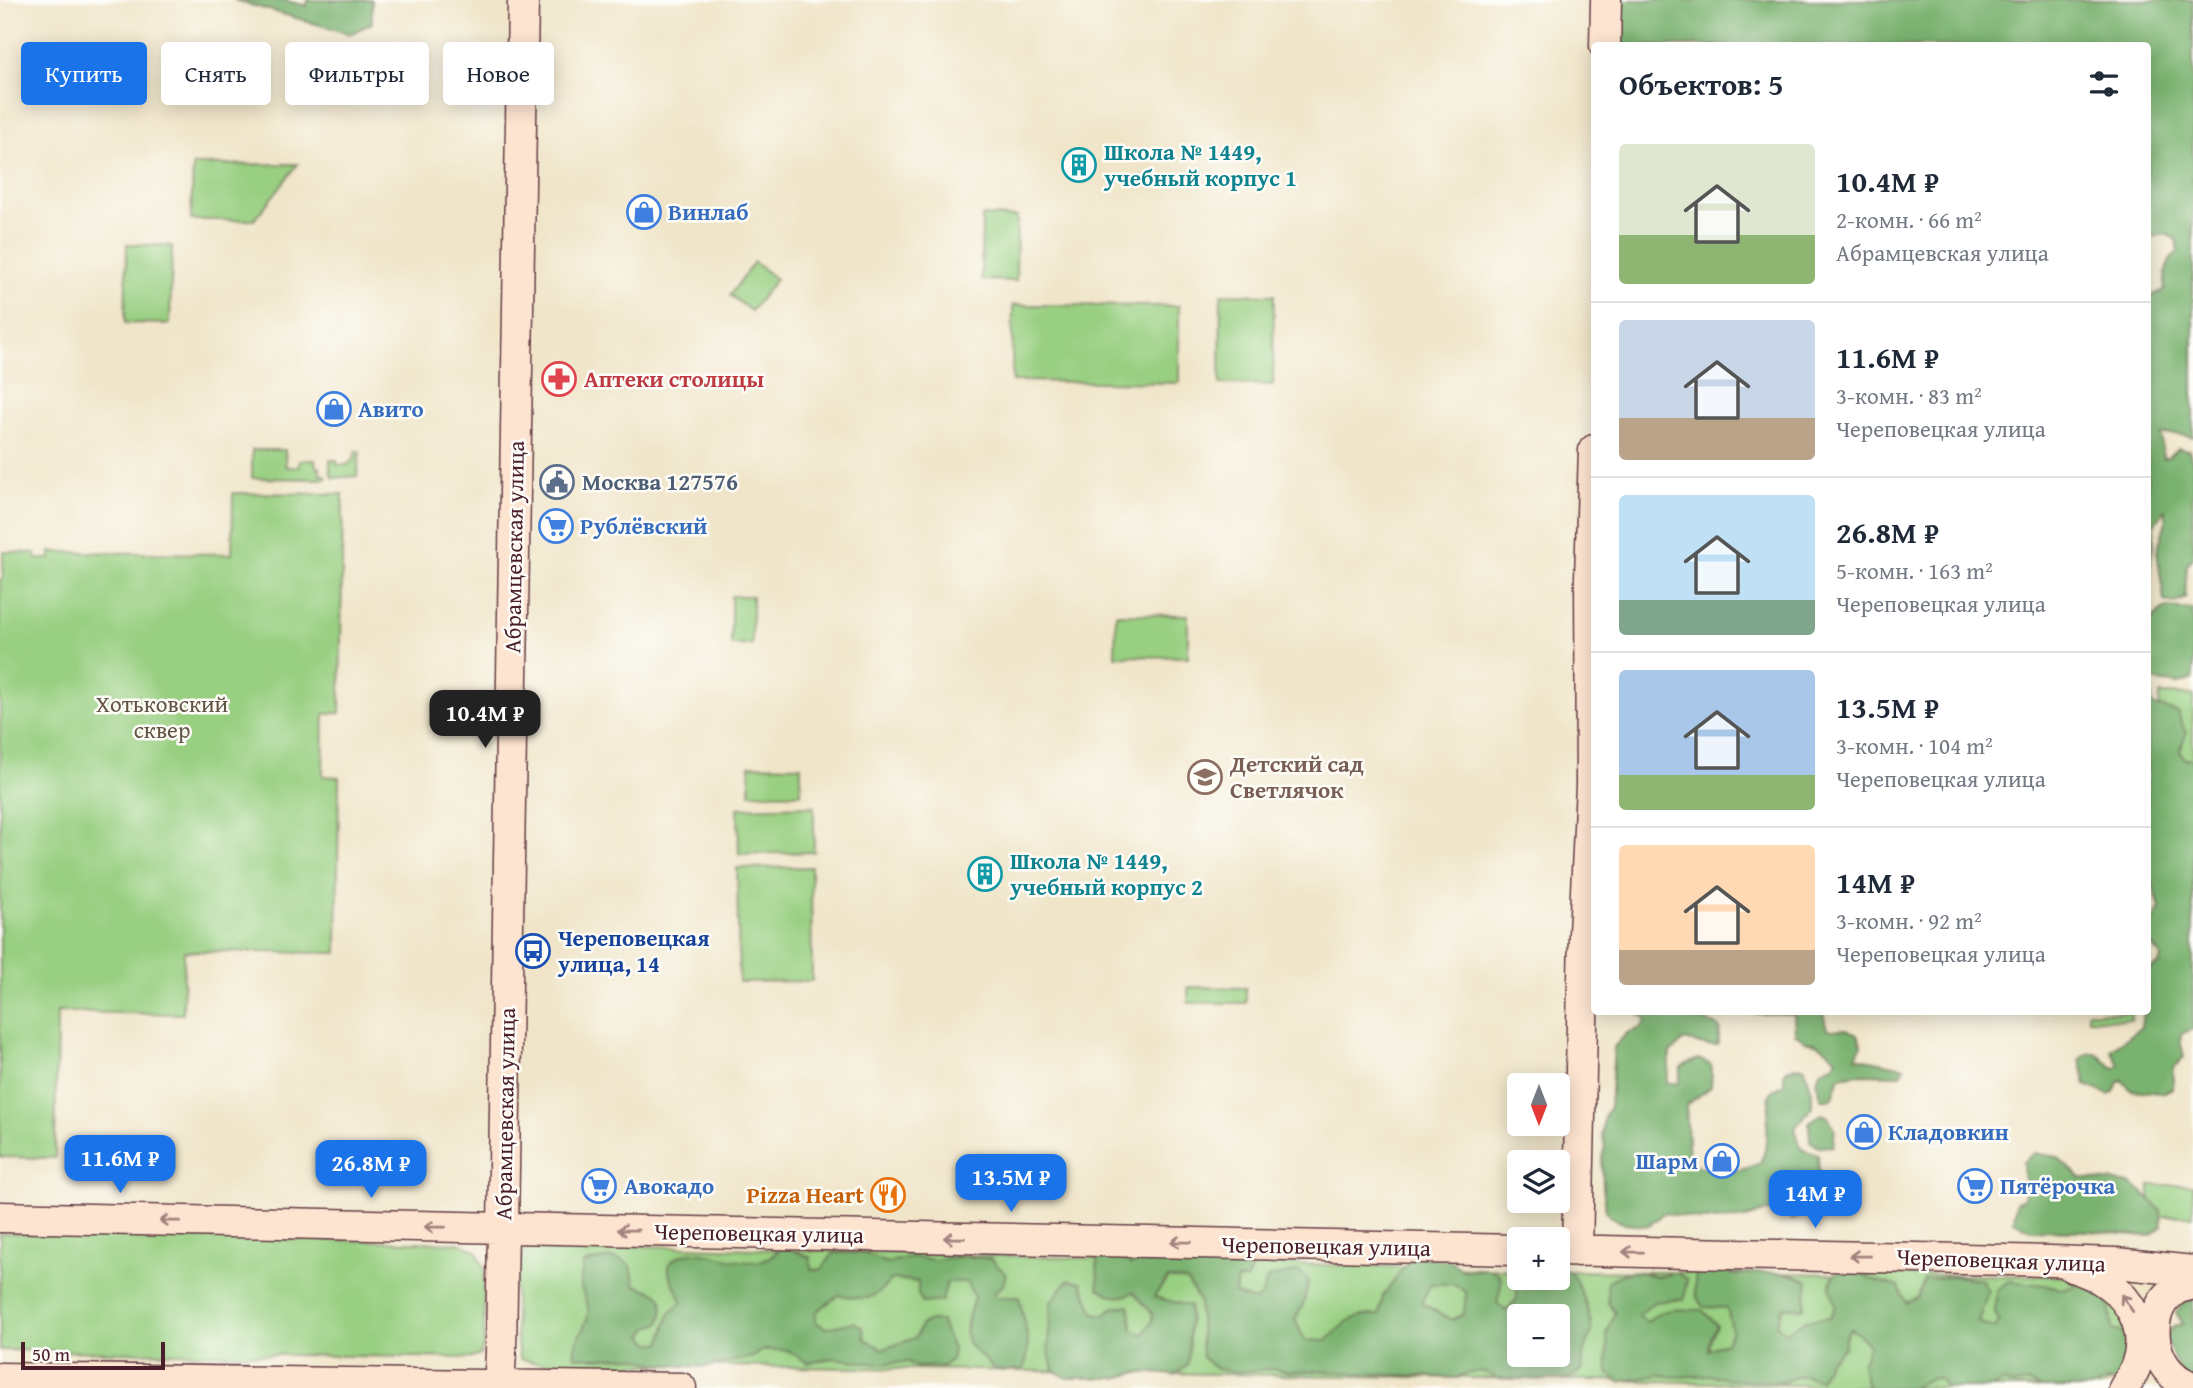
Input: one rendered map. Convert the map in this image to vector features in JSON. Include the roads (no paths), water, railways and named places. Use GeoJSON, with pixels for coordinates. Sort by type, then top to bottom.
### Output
{"type":"FeatureCollection","features":[{"type":"Feature","properties":{"kind":"main road","name":"Абрамцевская улица"},"geometry":{"type":"LineString","coordinates":[[499,1387],[523,0]]}},
{"type":"Feature","properties":{"kind":"main road"},"geometry":{"type":"LineString","coordinates":[[1605,42],[1606,0]]}},
{"type":"Feature","properties":{"kind":"main road"},"geometry":{"type":"LineString","coordinates":[[1568,1227],[1591,785],[1591,601]]}},
{"type":"Feature","properties":{"kind":"main road","name":"Череповецкая улица"},"geometry":{"type":"LineString","coordinates":[[0,1217],[1507,1250]]}},
{"type":"Feature","properties":{"kind":"main road","name":"Череповецкая улица"},"geometry":{"type":"LineString","coordinates":[[1570,1250],[2116,1263],[2193,1271]]}},
{"type":"Feature","properties":{"kind":"main road"},"geometry":{"type":"LineString","coordinates":[[2051,1261],[2088,1271],[2120,1293],[2133,1310],[2140,1332],[2141,1354],[2135,1372],[2124,1388]]}},
{"type":"Feature","properties":{"kind":"main road"},"geometry":{"type":"LineString","coordinates":[[2193,1284],[2176,1289],[2165,1301],[2154,1321],[2155,1341],[2161,1360],[2174,1377],[2193,1388]]}},
{"type":"Feature","properties":{"kind":"main road"},"geometry":{"type":"LineString","coordinates":[[0,1378],[681,1388]]}},
{"type":"Feature","properties":{"kind":"place","name":"Школа № 1449, учебный корпус 1"},"geometry":{"type":"Point","coordinates":[1079,165]}},
{"type":"Feature","properties":{"kind":"place","name":"Винлаб"},"geometry":{"type":"Point","coordinates":[644,212]}},
{"type":"Feature","properties":{"kind":"place","name":"Аптеки столицы"},"geometry":{"type":"Point","coordinates":[559,379]}},
{"type":"Feature","properties":{"kind":"place","name":"Авито"},"geometry":{"type":"Point","coordinates":[334,409]}},
{"type":"Feature","properties":{"kind":"place","name":"Москва 127576"},"geometry":{"type":"Point","coordinates":[557,482]}},
{"type":"Feature","properties":{"kind":"place","name":"Рублёвский"},"geometry":{"type":"Point","coordinates":[556,526]}},
{"type":"Feature","properties":{"kind":"place","name":"Детский сад Светлячок"},"geometry":{"type":"Point","coordinates":[1205,777]}},
{"type":"Feature","properties":{"kind":"place","name":"Школа № 1449, учебный корпус 2"},"geometry":{"type":"Point","coordinates":[985,874]}},
{"type":"Feature","properties":{"kind":"place","name":"Череповецкая улица, 14"},"geometry":{"type":"Point","coordinates":[533,951]}},
{"type":"Feature","properties":{"kind":"place","name":"Кладовкин"},"geometry":{"type":"Point","coordinates":[1864,1132]}},
{"type":"Feature","properties":{"kind":"place","name":"Шарм"},"geometry":{"type":"Point","coordinates":[1722,1161]}},
{"type":"Feature","properties":{"kind":"place","name":"Авокадо"},"geometry":{"type":"Point","coordinates":[599,1186]}},
{"type":"Feature","properties":{"kind":"place","name":"Пятёрочка"},"geometry":{"type":"Point","coordinates":[1975,1186]}},
{"type":"Feature","properties":{"kind":"place","name":"Pizza Heart"},"geometry":{"type":"Point","coordinates":[888,1195]}},
{"type":"Feature","properties":{"kind":"park label","name":"Хотьковский сквер"},"geometry":{"type":"Point","coordinates":[162,717]}}]}
